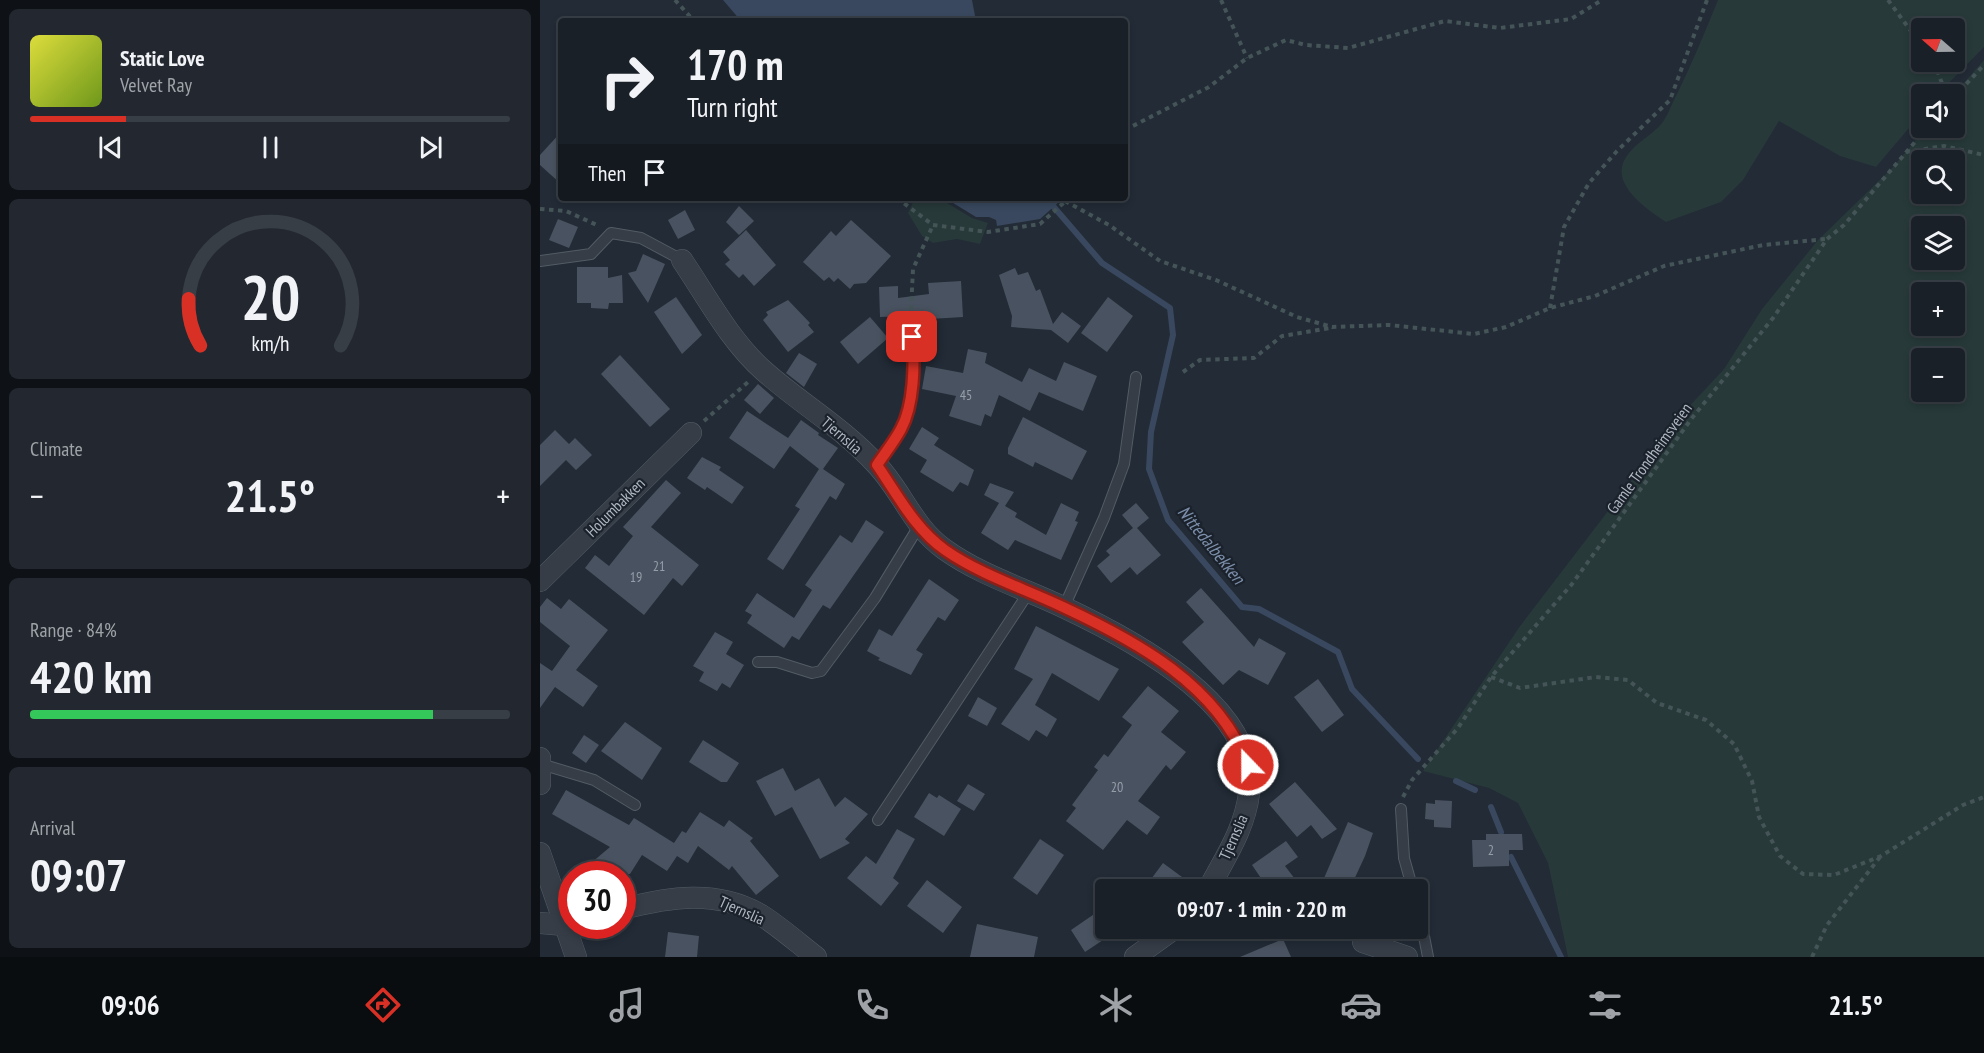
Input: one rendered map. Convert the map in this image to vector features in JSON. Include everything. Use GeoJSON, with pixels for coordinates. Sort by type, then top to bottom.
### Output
{"type":"FeatureCollection","features":[{"type":"Feature","properties":{"kind":"street","name":"Tjernslia"},"geometry":{"type":"LineString","coordinates":[[682,260],[729,330],[762,369],[877,465],[919,526],[943,549],[974,568],[1064,607],[1145,650],[1200,692],[1224,718],[1239,741],[1248,765],[1249,792],[1243,824],[1214,879]]}},
{"type":"Feature","properties":{"kind":"street","name":"Holumbakken"},"geometry":{"type":"LineString","coordinates":[[540,581],[691,433]]}},
{"type":"Feature","properties":{"kind":"street"},"geometry":{"type":"LineString","coordinates":[[540,853],[558,899]]}},
{"type":"Feature","properties":{"kind":"street","name":"Tjernslia"},"geometry":{"type":"LineString","coordinates":[[636,905],[663,898],[715,897],[760,915],[816,957]]}},
{"type":"Feature","properties":{"kind":"street"},"geometry":{"type":"LineString","coordinates":[[540,922],[558,923]]}},
{"type":"Feature","properties":{"kind":"street"},"geometry":{"type":"LineString","coordinates":[[572,939],[576,957]]}},
{"type":"Feature","properties":{"kind":"street"},"geometry":{"type":"LineString","coordinates":[[1135,957],[1160,939]]}},
{"type":"Feature","properties":{"kind":"street"},"geometry":{"type":"LineString","coordinates":[[1363,942],[1407,957]]}},
{"type":"Feature","properties":{"kind":"lane"},"geometry":{"type":"LineString","coordinates":[[540,261],[591,254],[611,233],[641,238],[682,260]]}},
{"type":"Feature","properties":{"kind":"lane"},"geometry":{"type":"LineString","coordinates":[[877,465],[902,428],[908,408],[914,351],[911,323]]}},
{"type":"Feature","properties":{"kind":"lane"},"geometry":{"type":"LineString","coordinates":[[1064,607],[1104,518],[1124,464],[1136,377]]}},
{"type":"Feature","properties":{"kind":"lane"},"geometry":{"type":"LineString","coordinates":[[758,662],[777,662],[812,674],[821,671],[875,598],[919,526]]}},
{"type":"Feature","properties":{"kind":"lane"},"geometry":{"type":"LineString","coordinates":[[878,820],[1029,592]]}},
{"type":"Feature","properties":{"kind":"lane"},"geometry":{"type":"LineString","coordinates":[[540,768],[594,780],[635,805]]}},
{"type":"Feature","properties":{"kind":"lane"},"geometry":{"type":"LineString","coordinates":[[1401,809],[1404,858],[1410,879]]}},
{"type":"Feature","properties":{"kind":"lane"},"geometry":{"type":"LineString","coordinates":[[1425,939],[1428,957]]}},
{"type":"Feature","properties":{"kind":"path"},"geometry":{"type":"LineString","coordinates":[[675,0],[691,18]]}},
{"type":"Feature","properties":{"kind":"path"},"geometry":{"type":"LineString","coordinates":[[1221,0],[1246,58]]}},
{"type":"Feature","properties":{"kind":"path"},"geometry":{"type":"LineString","coordinates":[[1128,128],[1209,87],[1246,58],[1286,40],[1306,45],[1347,48],[1445,21],[1500,28],[1571,19],[1602,0]]}},
{"type":"Feature","properties":{"kind":"path"},"geometry":{"type":"LineString","coordinates":[[1550,308],[1564,227],[1589,183],[1617,151],[1670,100],[1707,0]]}},
{"type":"Feature","properties":{"kind":"path"},"geometry":{"type":"LineString","coordinates":[[1888,0],[1911,31]]}},
{"type":"Feature","properties":{"kind":"path"},"geometry":{"type":"LineString","coordinates":[[1965,85],[1984,65]]}},
{"type":"Feature","properties":{"kind":"path","name":"Gamle Trondheimsveien"},"geometry":{"type":"LineString","coordinates":[[1401,809],[1404,792],[1458,728],[1491,677],[1572,584],[1692,418],[1773,318],[1827,239],[1844,225],[1918,138]]}},
{"type":"Feature","properties":{"kind":"path"},"geometry":{"type":"LineString","coordinates":[[1905,152],[1944,146],[1984,155]]}},
{"type":"Feature","properties":{"kind":"path"},"geometry":{"type":"LineString","coordinates":[[901,201],[933,225],[988,232],[1040,224],[1066,201]]}},
{"type":"Feature","properties":{"kind":"path"},"geometry":{"type":"LineString","coordinates":[[1069,201],[1109,225],[1160,261],[1216,280],[1297,317],[1332,327]]}},
{"type":"Feature","properties":{"kind":"path"},"geometry":{"type":"LineString","coordinates":[[540,209],[566,211],[611,233]]}},
{"type":"Feature","properties":{"kind":"path"},"geometry":{"type":"LineString","coordinates":[[911,323],[913,269],[933,225]]}},
{"type":"Feature","properties":{"kind":"path"},"geometry":{"type":"LineString","coordinates":[[1183,372],[1200,360],[1254,358],[1282,336],[1332,327],[1389,325],[1474,334],[1506,327],[1550,308],[1596,296],[1664,266],[1763,245],[1827,239]]}},
{"type":"Feature","properties":{"kind":"path"},"geometry":{"type":"LineString","coordinates":[[691,433],[762,369]]}},
{"type":"Feature","properties":{"kind":"path"},"geometry":{"type":"LineString","coordinates":[[1491,677],[1520,688],[1596,677],[1628,680],[1657,703],[1706,720],[1734,744],[1752,781],[1759,817],[1769,836],[1780,856],[1803,874],[1834,875],[1881,856],[1963,805],[1984,797]]}},
{"type":"Feature","properties":{"kind":"path"},"geometry":{"type":"LineString","coordinates":[[1812,957],[1827,925],[1881,856]]}},
{"type":"Feature","properties":{"kind":"shaded area"},"geometry":{"type":"Polygon","coordinates":[[[1718,0],[1984,0],[1984,47],[1965,66],[1965,18],[1911,18],[1911,72],[1960,72],[1948,84],[1911,84],[1911,126],[1876,167],[1840,156],[1779,121],[1743,180],[1721,202],[1666,222],[1636,199],[1625,183],[1622,167],[1628,154],[1664,120],[1718,0]]]}},
{"type":"Feature","properties":{"kind":"shaded area"},"geometry":{"type":"Polygon","coordinates":[[[1984,60],[1984,957],[1568,957],[1548,863],[1518,803],[1489,788],[1423,771],[1520,626],[1683,413],[1724,369],[1762,309],[1818,240],[1892,168],[1918,138],[1965,138],[1965,84],[1963,84],[1984,60]]]}},
{"type":"Feature","properties":{"kind":"shaded area"},"geometry":{"type":"Polygon","coordinates":[[[914,201],[944,201],[972,218],[988,223],[980,244],[957,239],[933,243],[922,236],[908,213],[914,201]]]}},
{"type":"Feature","properties":{"kind":"water"},"geometry":{"type":"Polygon","coordinates":[[[723,0],[972,0],[975,18],[738,18],[723,0]]]}},
{"type":"Feature","properties":{"kind":"water"},"geometry":{"type":"Polygon","coordinates":[[[950,201],[1059,202],[1040,219],[997,226],[996,220],[989,217],[976,217],[950,201]]]}},
{"type":"Feature","properties":{"kind":"building"},"geometry":{"type":"Polygon","coordinates":[[[558,135],[558,181],[540,165],[540,155],[558,135]]]}},
{"type":"Feature","properties":{"kind":"building"},"geometry":{"type":"Polygon","coordinates":[[[739,206],[754,221],[739,235],[726,222],[739,206]]]}},
{"type":"Feature","properties":{"kind":"building"},"geometry":{"type":"Polygon","coordinates":[[[685,210],[695,230],[678,239],[668,220],[685,210]]]}},
{"type":"Feature","properties":{"kind":"building"},"geometry":{"type":"Polygon","coordinates":[[[558,219],[578,227],[569,248],[549,240],[558,219]]]}},
{"type":"Feature","properties":{"kind":"building"},"geometry":{"type":"Polygon","coordinates":[[[851,220],[891,256],[866,283],[854,284],[850,289],[838,278],[834,282],[829,277],[824,281],[803,262],[831,231],[836,236],[851,220]]]}},
{"type":"Feature","properties":{"kind":"building"},"geometry":{"type":"Polygon","coordinates":[[[746,230],[776,265],[754,286],[743,274],[739,278],[725,264],[730,260],[723,252],[746,230]]]}},
{"type":"Feature","properties":{"kind":"building"},"geometry":{"type":"Polygon","coordinates":[[[643,254],[665,264],[648,303],[628,273],[636,271],[643,254]]]}},
{"type":"Feature","properties":{"kind":"building"},"geometry":{"type":"Polygon","coordinates":[[[577,267],[608,267],[608,278],[622,275],[623,303],[609,303],[608,309],[591,308],[591,303],[577,303],[577,267]]]}},
{"type":"Feature","properties":{"kind":"building"},"geometry":{"type":"Polygon","coordinates":[[[1015,268],[1018,275],[1028,272],[1036,291],[1040,289],[1053,324],[1062,312],[1081,326],[1068,343],[1051,330],[1011,327],[1012,316],[999,275],[1015,268]]]}},
{"type":"Feature","properties":{"kind":"building"},"geometry":{"type":"Polygon","coordinates":[[[961,281],[963,317],[930,319],[930,315],[880,317],[879,287],[898,286],[898,298],[929,294],[928,283],[961,281]]]}},
{"type":"Feature","properties":{"kind":"building"},"geometry":{"type":"Polygon","coordinates":[[[676,297],[702,335],[682,354],[654,312],[676,297]]]}},
{"type":"Feature","properties":{"kind":"building"},"geometry":{"type":"Polygon","coordinates":[[[1108,297],[1133,316],[1107,352],[1081,333],[1108,297]]]}},
{"type":"Feature","properties":{"kind":"building"},"geometry":{"type":"Polygon","coordinates":[[[788,300],[810,323],[808,325],[814,332],[788,352],[763,320],[768,315],[766,312],[788,300]]]}},
{"type":"Feature","properties":{"kind":"building"},"geometry":{"type":"Polygon","coordinates":[[[870,317],[888,338],[858,364],[840,342],[870,317]]]}},
{"type":"Feature","properties":{"kind":"building"},"geometry":{"type":"Polygon","coordinates":[[[968,349],[987,353],[985,363],[1022,382],[1029,368],[1056,381],[1064,362],[1097,376],[1083,411],[1039,392],[1030,411],[999,395],[991,417],[985,414],[981,426],[949,416],[956,396],[922,389],[926,366],[963,373],[968,349]]]}},
{"type":"Feature","properties":{"kind":"building"},"geometry":{"type":"Polygon","coordinates":[[[799,353],[817,364],[804,387],[786,373],[799,353]]]}},
{"type":"Feature","properties":{"kind":"building"},"geometry":{"type":"Polygon","coordinates":[[[620,355],[670,409],[650,427],[601,374],[620,355]]]}},
{"type":"Feature","properties":{"kind":"building"},"geometry":{"type":"Polygon","coordinates":[[[758,384],[774,398],[760,414],[744,400],[758,384]]]}},
{"type":"Feature","properties":{"kind":"building"},"geometry":{"type":"Polygon","coordinates":[[[747,411],[788,438],[801,420],[838,448],[823,469],[845,484],[836,500],[830,496],[783,570],[767,559],[800,509],[795,506],[819,469],[790,446],[774,469],[729,438],[747,411]]]}},
{"type":"Feature","properties":{"kind":"building"},"geometry":{"type":"Polygon","coordinates":[[[1023,417],[1087,451],[1072,480],[1035,462],[1033,467],[1008,454],[1008,448],[1023,417]]]}},
{"type":"Feature","properties":{"kind":"building"},"geometry":{"type":"Polygon","coordinates":[[[922,427],[939,438],[934,445],[974,470],[968,486],[960,482],[953,492],[920,472],[927,460],[909,449],[922,427]]]}},
{"type":"Feature","properties":{"kind":"building"},"geometry":{"type":"Polygon","coordinates":[[[555,430],[569,444],[575,438],[592,455],[576,470],[566,460],[540,486],[540,445],[555,430]]]}},
{"type":"Feature","properties":{"kind":"building"},"geometry":{"type":"Polygon","coordinates":[[[702,457],[721,467],[719,470],[744,487],[732,504],[707,487],[705,490],[687,478],[702,457]]]}},
{"type":"Feature","properties":{"kind":"building"},"geometry":{"type":"Polygon","coordinates":[[[666,480],[681,493],[651,527],[699,565],[682,586],[673,578],[644,615],[585,568],[595,555],[609,566],[633,536],[623,527],[666,480]]]}},
{"type":"Feature","properties":{"kind":"building"},"geometry":{"type":"Polygon","coordinates":[[[990,483],[1014,492],[1005,506],[1017,513],[1015,517],[1046,535],[1061,503],[1079,512],[1075,521],[1078,522],[1061,560],[1015,540],[1008,550],[981,533],[999,503],[984,495],[990,483]]]}},
{"type":"Feature","properties":{"kind":"building"},"geometry":{"type":"Polygon","coordinates":[[[1136,503],[1149,518],[1137,528],[1161,555],[1137,575],[1130,567],[1111,583],[1097,566],[1110,555],[1106,551],[1133,528],[1122,515],[1136,503]]]}},
{"type":"Feature","properties":{"kind":"building"},"geometry":{"type":"Polygon","coordinates":[[[866,520],[884,532],[830,609],[823,605],[799,640],[792,636],[784,648],[747,623],[752,615],[745,611],[757,593],[794,618],[812,590],[805,585],[840,535],[852,543],[866,520]]]}},
{"type":"Feature","properties":{"kind":"building"},"geometry":{"type":"Polygon","coordinates":[[[929,579],[959,600],[945,621],[938,617],[916,650],[923,654],[911,675],[878,660],[880,658],[867,651],[879,629],[892,636],[929,579]]]}},
{"type":"Feature","properties":{"kind":"building"},"geometry":{"type":"Polygon","coordinates":[[[1201,588],[1254,647],[1259,638],[1286,653],[1268,685],[1239,670],[1223,685],[1182,642],[1204,622],[1186,602],[1201,588]]]}},
{"type":"Feature","properties":{"kind":"building"},"geometry":{"type":"Polygon","coordinates":[[[547,598],[561,609],[569,599],[608,630],[576,670],[598,686],[583,707],[555,687],[540,708],[540,663],[552,671],[570,646],[540,622],[540,607],[547,598]]]}},
{"type":"Feature","properties":{"kind":"building"},"geometry":{"type":"Polygon","coordinates":[[[1036,626],[1119,669],[1099,701],[1052,673],[1035,705],[1057,719],[1047,737],[1036,730],[1029,741],[1001,724],[1033,679],[1014,669],[1036,626]]]}},
{"type":"Feature","properties":{"kind":"building"},"geometry":{"type":"Polygon","coordinates":[[[715,632],[733,642],[726,654],[744,665],[730,688],[722,683],[717,691],[699,681],[704,672],[693,666],[715,632]]]}},
{"type":"Feature","properties":{"kind":"building"},"geometry":{"type":"Polygon","coordinates":[[[1318,679],[1344,715],[1322,732],[1294,697],[1318,679]]]}},
{"type":"Feature","properties":{"kind":"building"},"geometry":{"type":"Polygon","coordinates":[[[1148,686],[1179,711],[1161,732],[1186,752],[1171,770],[1166,765],[1138,801],[1160,817],[1147,835],[1127,820],[1103,850],[1066,821],[1076,808],[1072,805],[1098,770],[1094,767],[1104,754],[1108,757],[1132,725],[1122,717],[1148,686]]]}},
{"type":"Feature","properties":{"kind":"building"},"geometry":{"type":"Polygon","coordinates":[[[978,697],[997,708],[987,726],[968,716],[978,697]]]}},
{"type":"Feature","properties":{"kind":"building"},"geometry":{"type":"Polygon","coordinates":[[[625,722],[662,748],[642,780],[601,751],[625,722]]]}},
{"type":"Feature","properties":{"kind":"building"},"geometry":{"type":"Polygon","coordinates":[[[584,735],[599,745],[586,763],[572,753],[584,735]]]}},
{"type":"Feature","properties":{"kind":"building"},"geometry":{"type":"Polygon","coordinates":[[[703,740],[739,763],[727,782],[721,782],[689,762],[703,740]]]}},
{"type":"Feature","properties":{"kind":"building"},"geometry":{"type":"Polygon","coordinates":[[[783,768],[795,791],[819,778],[835,807],[845,797],[868,814],[845,839],[850,843],[820,859],[792,807],[775,816],[756,781],[783,768]]]}},
{"type":"Feature","properties":{"kind":"building"},"geometry":{"type":"Polygon","coordinates":[[[1295,782],[1337,829],[1322,839],[1311,825],[1297,837],[1269,804],[1295,782]]]}},
{"type":"Feature","properties":{"kind":"building"},"geometry":{"type":"Polygon","coordinates":[[[968,784],[985,794],[974,811],[957,801],[968,784]]]}},
{"type":"Feature","properties":{"kind":"building"},"geometry":{"type":"Polygon","coordinates":[[[566,790],[629,825],[634,818],[674,843],[682,831],[686,833],[700,812],[724,827],[729,820],[753,838],[750,841],[779,876],[756,895],[732,866],[729,870],[698,846],[688,863],[677,856],[667,871],[642,855],[636,864],[636,861],[593,861],[610,847],[552,814],[566,790]]]}},
{"type":"Feature","properties":{"kind":"building"},"geometry":{"type":"Polygon","coordinates":[[[929,793],[937,798],[939,795],[961,809],[944,836],[914,817],[929,793]]]}},
{"type":"Feature","properties":{"kind":"building"},"geometry":{"type":"Polygon","coordinates":[[[1435,800],[1452,801],[1451,828],[1434,827],[1434,820],[1425,819],[1426,803],[1435,804],[1435,800]]]}},
{"type":"Feature","properties":{"kind":"building"},"geometry":{"type":"Polygon","coordinates":[[[1348,822],[1373,833],[1354,879],[1324,879],[1348,822]]]}},
{"type":"Feature","properties":{"kind":"building"},"geometry":{"type":"Polygon","coordinates":[[[897,829],[915,839],[893,878],[899,883],[881,906],[847,878],[866,856],[876,864],[897,829]]]}},
{"type":"Feature","properties":{"kind":"building"},"geometry":{"type":"Polygon","coordinates":[[[1486,834],[1522,834],[1523,850],[1509,850],[1509,866],[1473,867],[1472,840],[1486,840],[1486,834]]]}},
{"type":"Feature","properties":{"kind":"building"},"geometry":{"type":"Polygon","coordinates":[[[1040,839],[1064,855],[1037,895],[1013,878],[1040,839]]]}},
{"type":"Feature","properties":{"kind":"building"},"geometry":{"type":"Polygon","coordinates":[[[1286,841],[1298,857],[1285,866],[1295,879],[1262,879],[1252,865],[1286,841]]]}},
{"type":"Feature","properties":{"kind":"building"},"geometry":{"type":"Polygon","coordinates":[[[1163,863],[1182,877],[1180,879],[1151,879],[1163,863]]]}},
{"type":"Feature","properties":{"kind":"building"},"geometry":{"type":"Polygon","coordinates":[[[927,880],[962,907],[943,933],[907,906],[927,880]]]}},
{"type":"Feature","properties":{"kind":"building"},"geometry":{"type":"Polygon","coordinates":[[[1095,914],[1095,939],[1104,939],[1085,952],[1071,930],[1095,914]]]}},
{"type":"Feature","properties":{"kind":"building"},"geometry":{"type":"Polygon","coordinates":[[[977,924],[1038,937],[1034,957],[970,957],[977,924]]]}},
{"type":"Feature","properties":{"kind":"building"},"geometry":{"type":"Polygon","coordinates":[[[668,932],[699,936],[697,957],[665,957],[668,932]]]}},
{"type":"Feature","properties":{"kind":"building"},"geometry":{"type":"Polygon","coordinates":[[[1283,939],[1291,957],[1240,957],[1283,939]]]}},
{"type":"Feature","properties":{"kind":"waterway","name":"Nittedalbekken"},"geometry":{"type":"LineString","coordinates":[[1053,206],[1102,263],[1170,308],[1173,335],[1151,432],[1149,469],[1168,520],[1242,607],[1259,609],[1338,652],[1352,689],[1418,759]]}},
{"type":"Feature","properties":{"kind":"waterway","name":"Nittedalbekken"},"geometry":{"type":"LineString","coordinates":[[1456,781],[1475,790]]}},
{"type":"Feature","properties":{"kind":"waterway"},"geometry":{"type":"LineString","coordinates":[[1491,807],[1501,832]]}},
{"type":"Feature","properties":{"kind":"waterway","name":"Nittedalbekken"},"geometry":{"type":"LineString","coordinates":[[1511,857],[1561,957]]}},
{"type":"Feature","properties":{"kind":"route"},"geometry":{"type":"LineString","coordinates":[[912,337],[914,351],[908,408],[902,428],[877,465],[919,526],[943,549],[974,568],[1064,607],[1145,650],[1200,692],[1224,718],[1239,741],[1248,765]]}}]}
